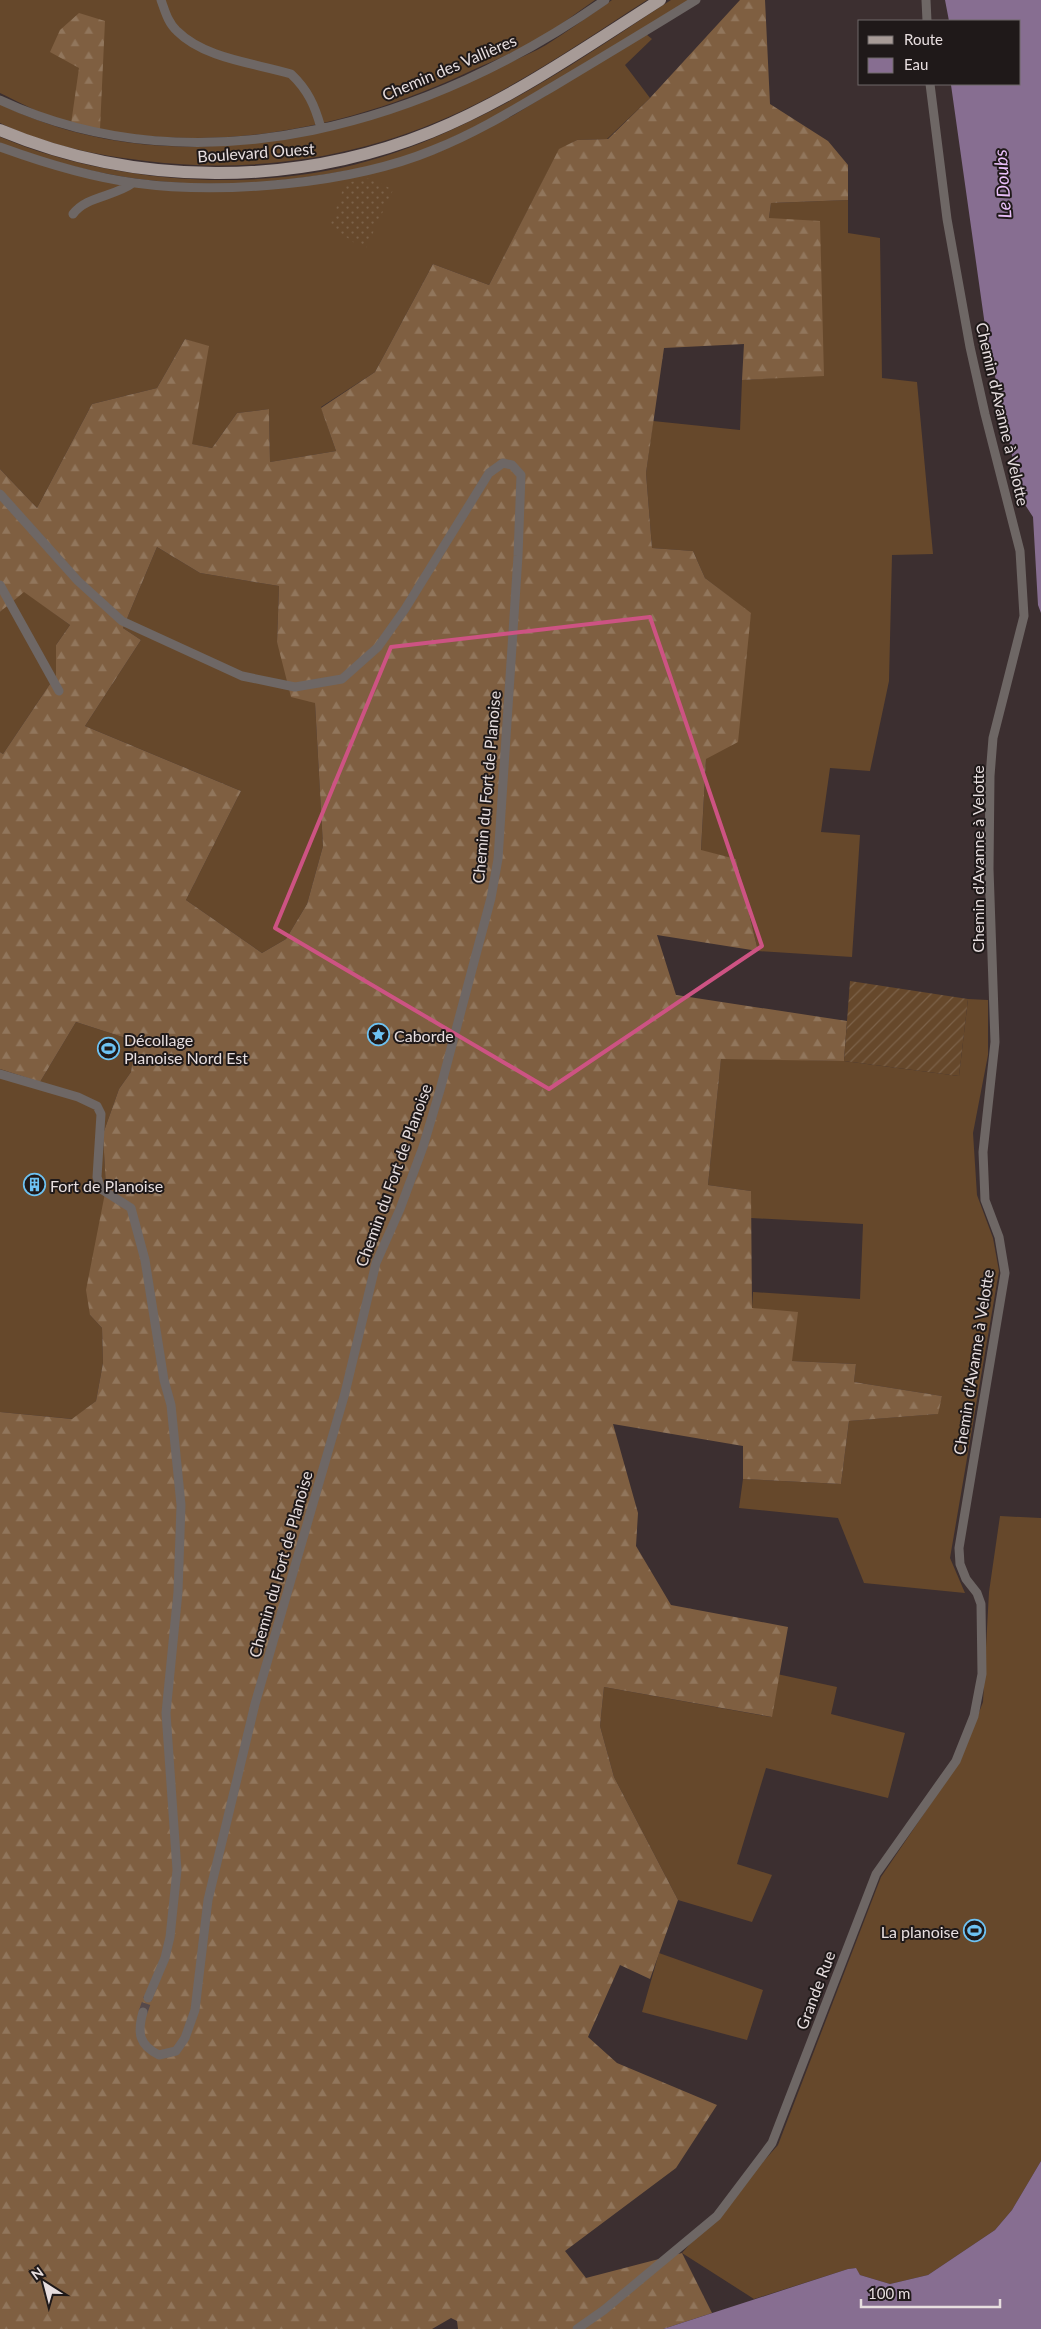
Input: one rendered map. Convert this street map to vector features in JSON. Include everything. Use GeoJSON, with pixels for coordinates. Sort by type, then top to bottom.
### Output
{"type":"FeatureCollection","features":[{"type":"Feature","properties":{"kind":"main road","name":"Boulevard Ouest"},"geometry":{"type":"LineString","coordinates":[[0,130],[87,158],[167,170],[249,172],[330,162],[398,144],[478,110],[535,78],[660,0]]}},
{"type":"Feature","properties":{"kind":"street"},"geometry":{"type":"LineString","coordinates":[[161,0],[168,19],[176,30],[208,51],[291,74],[302,84],[310,96],[321,128]]}},
{"type":"Feature","properties":{"kind":"street","name":"Chemin des Vallières"},"geometry":{"type":"LineString","coordinates":[[0,100],[66,126],[135,139],[207,143],[273,138],[358,120],[410,103],[454,85],[542,42],[605,0]]}},
{"type":"Feature","properties":{"kind":"street"},"geometry":{"type":"LineString","coordinates":[[0,147],[54,166],[133,183],[194,187],[303,182],[355,173],[415,157],[487,125],[696,0]]}},
{"type":"Feature","properties":{"kind":"street"},"geometry":{"type":"LineString","coordinates":[[926,0],[927,20]]}},
{"type":"Feature","properties":{"kind":"street","name":"Chemin d'Avanne à Velotte"},"geometry":{"type":"LineString","coordinates":[[930,85],[947,219],[970,347],[1020,551],[1024,616],[993,738],[990,776],[989,869],[995,1042],[982,1152],[985,1200],[999,1237],[1005,1273],[959,1548],[960,1564],[966,1579],[977,1593],[981,1604]]}},
{"type":"Feature","properties":{"kind":"street"},"geometry":{"type":"LineString","coordinates":[[73,214],[86,203],[116,194],[133,183]]}},
{"type":"Feature","properties":{"kind":"street","name":"Chemin du Fort de Planoise"},"geometry":{"type":"LineString","coordinates":[[0,494],[78,581],[122,621],[242,676],[295,687],[342,679],[378,647],[405,609],[489,473],[503,462],[512,465],[521,475],[518,556],[498,859],[491,898],[423,1147],[400,1209],[376,1262],[345,1393],[253,1713],[208,1900],[195,2010],[185,2038],[176,2051],[159,2055],[143,2044],[140,2031],[143,2012]]}},
{"type":"Feature","properties":{"kind":"street"},"geometry":{"type":"LineString","coordinates":[[0,585],[60,691]]}},
{"type":"Feature","properties":{"kind":"street"},"geometry":{"type":"LineString","coordinates":[[0,1074],[78,1097],[97,1106],[101,1114],[97,1177],[101,1189],[131,1208],[145,1260],[164,1380],[171,1405],[180,1505],[181,1544],[166,1713],[177,1870],[170,1937],[165,1958],[148,1998]]}},
{"type":"Feature","properties":{"kind":"street","name":"Grande Rue"},"geometry":{"type":"LineString","coordinates":[[577,2329],[604,2310],[717,2216],[772,2143],[876,1874],[956,1761],[974,1716],[982,1674],[981,1604]]}},
{"type":"Feature","properties":{"kind":"highlighted area"},"geometry":{"type":"Polygon","coordinates":[[[650,617],[762,946],[549,1089],[275,928],[391,647],[650,617]]]}},
{"type":"Feature","properties":{"kind":"shaded area"},"geometry":{"type":"Polygon","coordinates":[[[0,0],[595,0],[553,30],[524,47],[429,89],[380,107],[330,121],[280,131],[229,137],[177,138],[125,134],[73,124],[45,114],[0,93],[0,0]]]}},
{"type":"Feature","properties":{"kind":"shaded area"},"geometry":{"type":"Polygon","coordinates":[[[612,0],[647,0],[542,67],[476,104],[437,122],[397,137],[356,149],[273,163],[189,165],[109,156],[72,148],[17,131],[0,123],[0,104],[59,127],[120,141],[182,147],[244,144],[307,135],[368,119],[428,99],[485,74],[546,45],[612,0]]]}},
{"type":"Feature","properties":{"kind":"shaded area"},"geometry":{"type":"Polygon","coordinates":[[[671,0],[689,0],[557,81],[489,119],[419,152],[374,166],[284,180],[201,184],[121,176],[81,168],[0,143],[0,137],[43,153],[88,165],[134,174],[182,179],[230,180],[277,178],[324,171],[368,161],[396,152],[477,118],[552,77],[671,0]]]}},
{"type":"Feature","properties":{"kind":"shaded area"},"geometry":{"type":"Polygon","coordinates":[[[646,34],[652,39],[625,65],[650,98],[607,139],[577,140],[559,150],[489,285],[433,264],[375,372],[321,407],[336,451],[270,462],[269,409],[237,413],[212,448],[191,444],[208,347],[185,339],[157,388],[92,404],[37,508],[0,469],[0,150],[163,189],[370,174],[437,153],[514,115],[646,34]]]}},
{"type":"Feature","properties":{"kind":"shaded area"},"geometry":{"type":"Polygon","coordinates":[[[371,178],[393,190],[365,250],[330,226],[345,183],[371,178]]]}},
{"type":"Feature","properties":{"kind":"shaded area"},"geometry":{"type":"Polygon","coordinates":[[[848,200],[848,233],[880,238],[882,378],[917,382],[933,554],[892,555],[889,681],[870,771],[830,768],[821,832],[860,835],[852,957],[758,951],[736,859],[701,851],[706,759],[751,614],[705,578],[693,551],[652,548],[646,473],[653,421],[740,430],[742,380],[824,375],[769,218],[771,203],[848,200]]]}},
{"type":"Feature","properties":{"kind":"shaded area"},"geometry":{"type":"Polygon","coordinates":[[[157,547],[200,573],[279,586],[277,642],[315,703],[323,846],[307,904],[286,939],[262,953],[186,900],[241,791],[85,726],[141,640],[123,628],[157,547]]]}},
{"type":"Feature","properties":{"kind":"shaded area"},"geometry":{"type":"Polygon","coordinates":[[[24,591],[70,625],[56,645],[56,675],[3,754],[0,752],[0,612],[24,591]]]}},
{"type":"Feature","properties":{"kind":"shaded area"},"geometry":{"type":"Polygon","coordinates":[[[850,981],[968,999],[959,1076],[844,1061],[850,981]]]}},
{"type":"Feature","properties":{"kind":"shaded area"},"geometry":{"type":"Polygon","coordinates":[[[968,999],[988,1000],[988,1055],[973,1133],[977,1195],[993,1238],[999,1271],[950,1558],[965,1593],[864,1583],[838,1518],[739,1508],[743,1479],[841,1484],[849,1421],[937,1414],[942,1396],[854,1382],[856,1364],[792,1361],[752,1308],[753,1292],[860,1299],[863,1224],[751,1218],[751,1191],[708,1185],[721,1058],[844,1061],[959,1076],[968,999]]]}},
{"type":"Feature","properties":{"kind":"shaded area"},"geometry":{"type":"Polygon","coordinates":[[[76,1022],[135,1041],[131,1072],[119,1089],[103,1134],[106,1188],[90,1315],[102,1328],[103,1363],[96,1401],[73,1419],[0,1412],[0,1069],[40,1082],[76,1022]]]}},
{"type":"Feature","properties":{"kind":"shaded area"},"geometry":{"type":"Polygon","coordinates":[[[1000,1516],[1041,1518],[1041,2161],[1012,2210],[995,2230],[928,2275],[890,2284],[860,2275],[855,2268],[754,2299],[682,2253],[778,2145],[881,1877],[961,1759],[983,1702],[989,1592],[1000,1516]]]}},
{"type":"Feature","properties":{"kind":"shaded area"},"geometry":{"type":"Polygon","coordinates":[[[777,1674],[837,1687],[831,1714],[905,1733],[888,1798],[766,1768],[737,1864],[772,1875],[752,1922],[678,1900],[614,1777],[600,1726],[604,1687],[771,1717],[777,1674]]]}},
{"type":"Feature","properties":{"kind":"shaded area"},"geometry":{"type":"Polygon","coordinates":[[[659,1953],[763,1990],[747,2040],[642,2012],[659,1953]]]}},
{"type":"Feature","properties":{"kind":"green space"},"geometry":{"type":"Polygon","coordinates":[[[740,0],[765,0],[770,104],[828,141],[848,165],[848,200],[771,203],[769,218],[820,221],[824,376],[742,380],[744,344],[664,348],[646,473],[652,548],[693,551],[705,578],[751,613],[738,742],[706,759],[701,850],[736,859],[758,951],[657,935],[676,995],[847,1021],[844,1061],[721,1059],[708,1185],[751,1191],[752,1308],[798,1312],[792,1361],[856,1364],[854,1382],[942,1396],[938,1414],[849,1421],[841,1484],[743,1479],[743,1446],[613,1424],[638,1513],[636,1546],[671,1605],[788,1627],[772,1717],[604,1687],[600,1726],[614,1777],[678,1900],[650,1979],[620,1965],[588,2037],[617,2063],[717,2105],[676,2168],[565,2251],[586,2278],[682,2253],[712,2313],[663,2329],[458,2329],[457,2321],[451,2318],[432,2329],[0,2329],[0,1412],[72,1419],[96,1401],[103,1363],[102,1328],[90,1315],[86,1290],[106,1188],[103,1134],[119,1089],[131,1072],[135,1041],[76,1022],[40,1082],[0,1069],[0,752],[3,754],[56,675],[56,645],[70,625],[24,592],[0,612],[0,469],[37,508],[92,404],[157,388],[185,339],[209,346],[192,444],[212,448],[237,413],[269,409],[270,462],[336,451],[321,408],[375,372],[433,264],[489,285],[559,149],[577,140],[608,139],[650,98],[740,0]],[[157,547],[123,628],[141,640],[85,726],[241,791],[186,900],[262,953],[286,939],[307,904],[323,846],[315,703],[291,697],[277,642],[279,586],[200,573],[157,547]]]}},
{"type":"Feature","properties":{"kind":"green space"},"geometry":{"type":"Polygon","coordinates":[[[79,13],[105,21],[100,129],[71,124],[79,68],[50,52],[60,30],[79,13]]]}},
{"type":"Feature","properties":{"kind":"water","name":"Le Doubs"},"geometry":{"type":"Polygon","coordinates":[[[945,0],[1041,0],[1041,613],[1038,605],[1033,517],[1020,497],[1004,414],[988,347],[951,85],[1021,85],[1021,20],[949,20],[945,0]]]}},
{"type":"Feature","properties":{"kind":"water"},"geometry":{"type":"Polygon","coordinates":[[[1041,2161],[1041,2329],[663,2329],[848,2269],[856,2268],[860,2275],[890,2284],[928,2275],[995,2230],[1012,2210],[1041,2161]]]}},
{"type":"Feature","properties":{"kind":"tunnel"},"geometry":{"type":"LineString","coordinates":[[143,2012],[148,1998]]}},
{"type":"Feature","properties":{"kind":"place","name":"Caborde"},"geometry":{"type":"Point","coordinates":[378,1035]}},
{"type":"Feature","properties":{"kind":"place","name":"Décollage Planoise Nord Est"},"geometry":{"type":"Point","coordinates":[108,1048]}},
{"type":"Feature","properties":{"kind":"place","name":"Fort de Planoise"},"geometry":{"type":"Point","coordinates":[34,1185]}},
{"type":"Feature","properties":{"kind":"place","name":"La planoise"},"geometry":{"type":"Point","coordinates":[975,1931]}}]}
